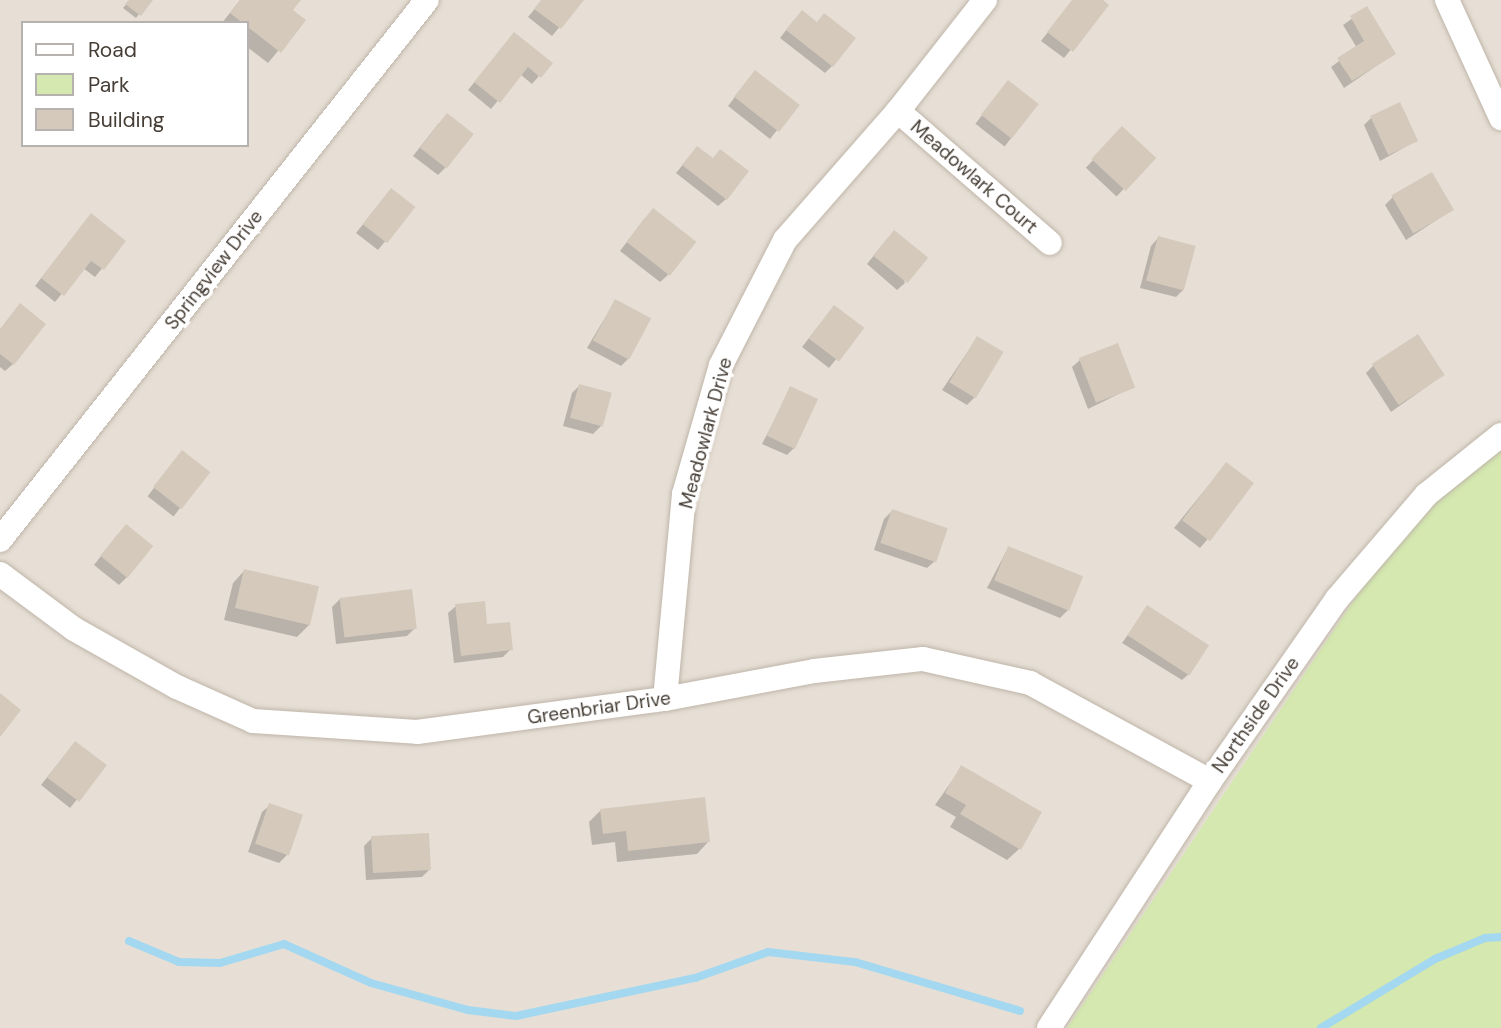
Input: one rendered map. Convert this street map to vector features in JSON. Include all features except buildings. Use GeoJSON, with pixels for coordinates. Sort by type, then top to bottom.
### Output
{"type":"FeatureCollection","features":[{"type":"Feature","properties":{"kind":"street","name":"Springview Drive"},"geometry":{"type":"LineString","coordinates":[[0,540],[427,0]]}},
{"type":"Feature","properties":{"kind":"street","name":"Meadowlark Drive"},"geometry":{"type":"LineString","coordinates":[[665,699],[684,494],[721,365],[785,240],[898,111],[985,0]]}},
{"type":"Feature","properties":{"kind":"street"},"geometry":{"type":"LineString","coordinates":[[1447,0],[1501,118]]}},
{"type":"Feature","properties":{"kind":"street","name":"Meadowlark Court"},"geometry":{"type":"LineString","coordinates":[[898,111],[1050,243]]}},
{"type":"Feature","properties":{"kind":"street","name":"Northside Drive"},"geometry":{"type":"LineString","coordinates":[[1049,1028],[1210,781],[1337,599],[1426,495],[1501,435]]}},
{"type":"Feature","properties":{"kind":"street","name":"Greenbriar Drive"},"geometry":{"type":"LineString","coordinates":[[0,573],[74,629],[177,687],[253,721],[417,732],[665,699],[814,671],[923,659],[1030,683],[1210,781]]}},
{"type":"Feature","properties":{"kind":"shaded area"},"geometry":{"type":"Polygon","coordinates":[[[0,0],[1501,0],[1501,444],[1421,500],[1067,1028],[0,1028],[0,0]]]}},
{"type":"Feature","properties":{"kind":"green space"},"geometry":{"type":"Polygon","coordinates":[[[1501,444],[1501,1028],[1067,1028],[1421,500],[1501,444]]]}},
{"type":"Feature","properties":{"kind":"waterway"},"geometry":{"type":"LineString","coordinates":[[1321,1028],[1435,959],[1485,938],[1501,937]]}},
{"type":"Feature","properties":{"kind":"waterway"},"geometry":{"type":"LineString","coordinates":[[129,941],[179,962],[220,963],[284,944],[371,983],[468,1010],[516,1016],[695,978],[768,952],[855,962],[1020,1011]]}}]}
